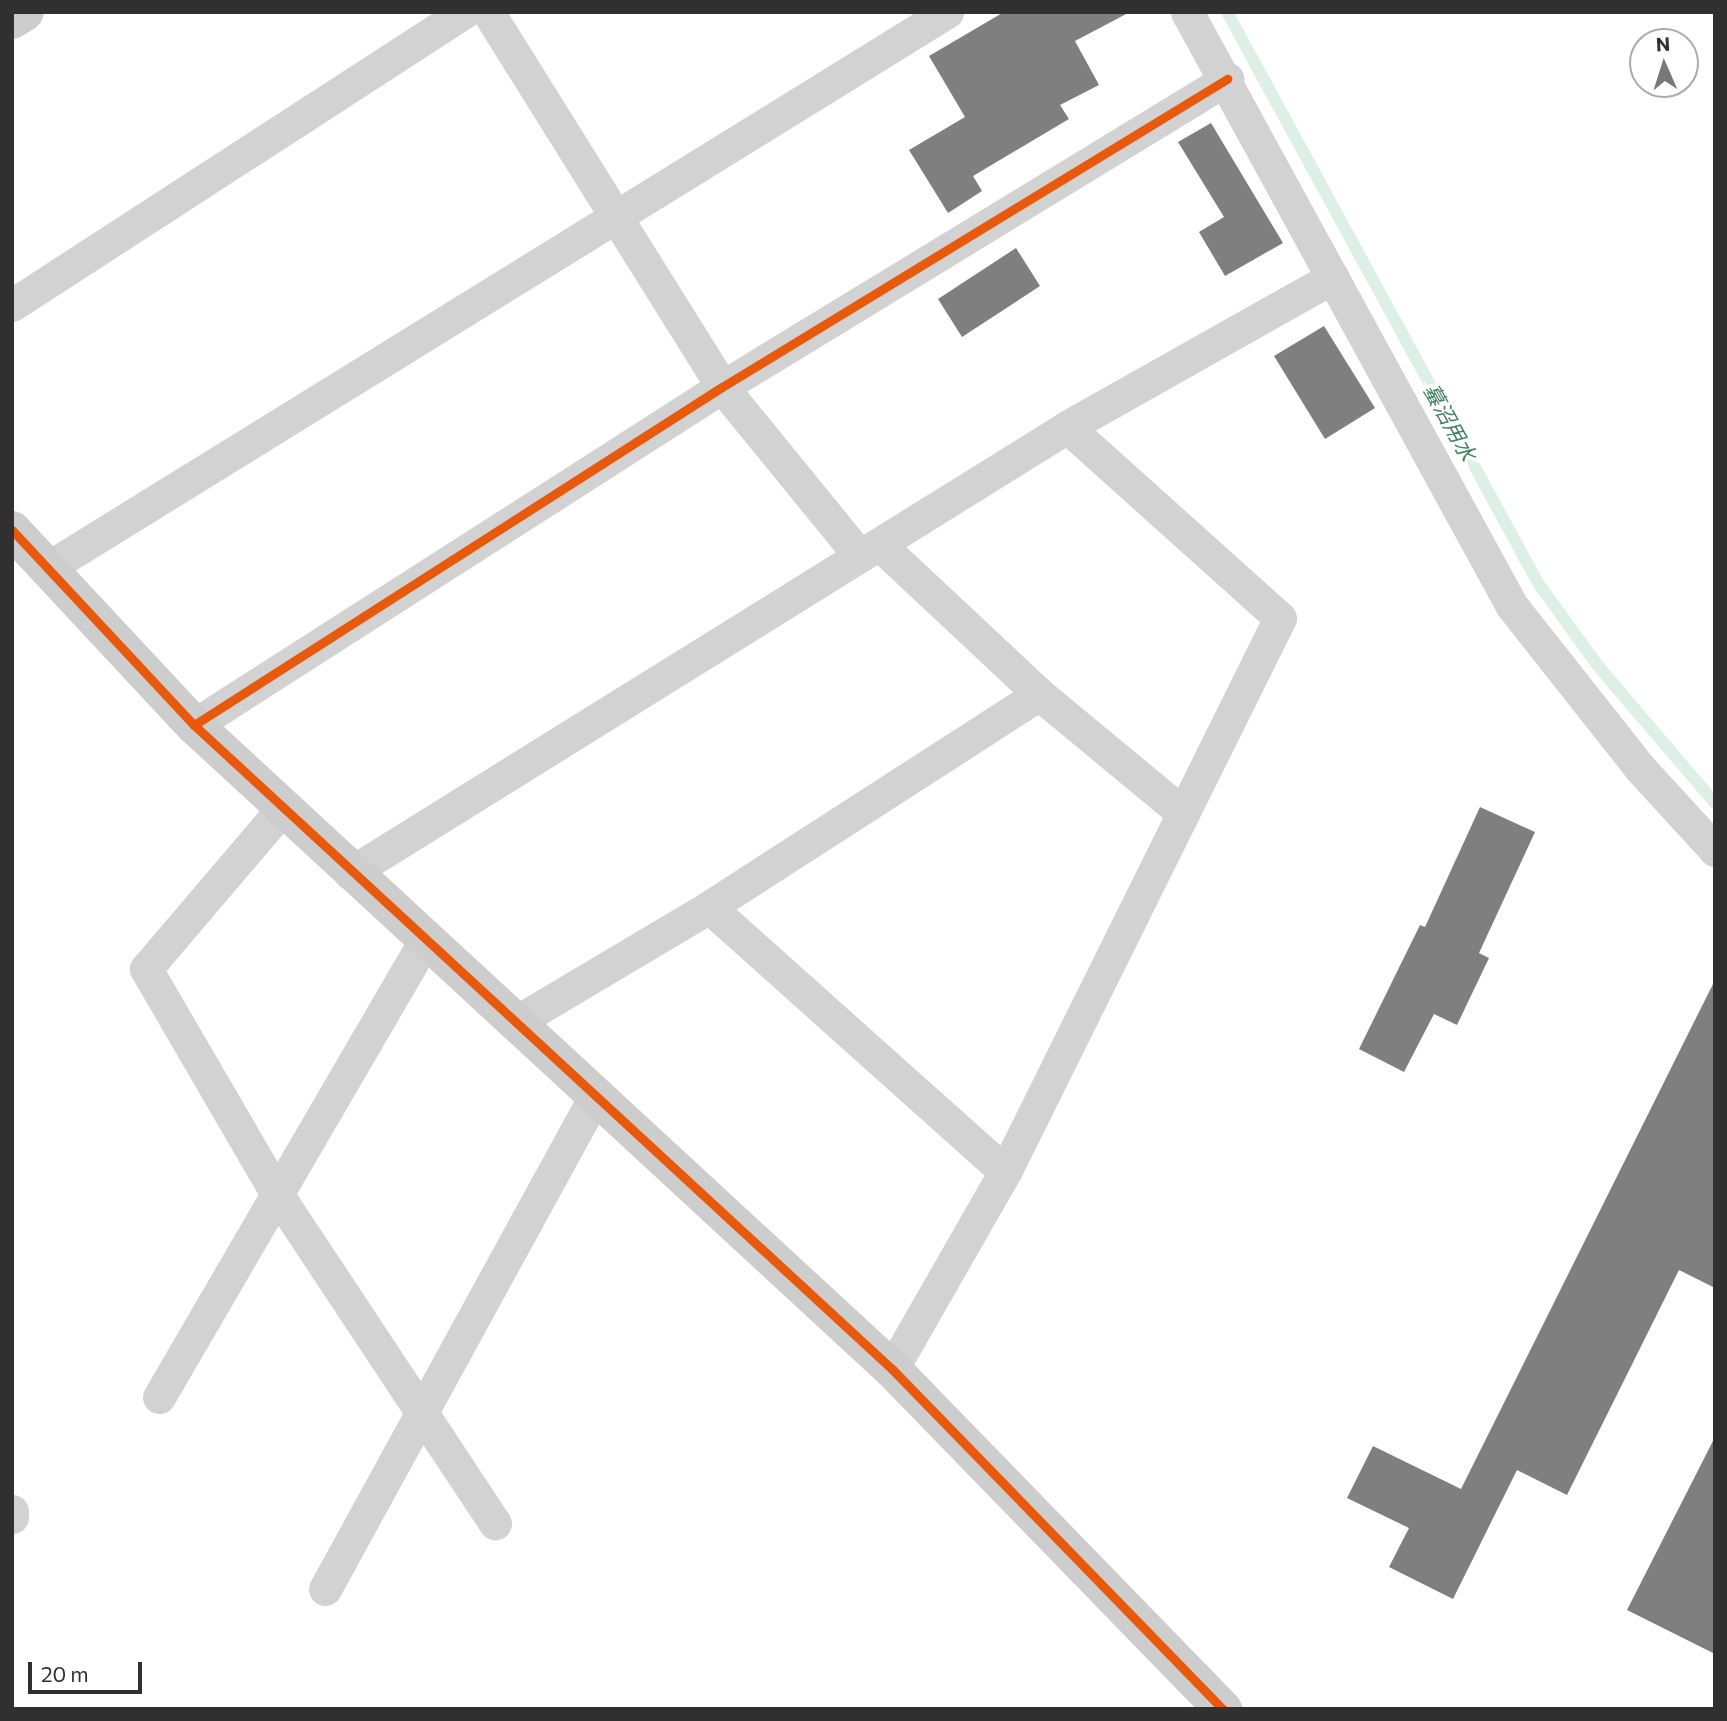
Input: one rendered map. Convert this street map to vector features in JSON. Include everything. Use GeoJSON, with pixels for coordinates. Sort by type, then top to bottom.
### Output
{"type":"FeatureCollection","features":[{"type":"Feature","properties":{"kind":"street"},"geometry":{"type":"LineString","coordinates":[[12,20],[24,12]]}},
{"type":"Feature","properties":{"kind":"street"},"geometry":{"type":"LineString","coordinates":[[12,305],[464,12]]}},
{"type":"Feature","properties":{"kind":"street"},"geometry":{"type":"LineString","coordinates":[[488,12],[611,216],[722,387],[870,550],[1183,813]]}},
{"type":"Feature","properties":{"kind":"street"},"geometry":{"type":"LineString","coordinates":[[48,567],[611,216],[947,12]]}},
{"type":"Feature","properties":{"kind":"street"},"geometry":{"type":"LineString","coordinates":[[1187,12],[1227,79],[1511,606],[1639,767],[1715,850]]}},
{"type":"Feature","properties":{"kind":"street"},"geometry":{"type":"LineString","coordinates":[[194,725],[722,387],[1227,79]]}},
{"type":"Feature","properties":{"kind":"street"},"geometry":{"type":"LineString","coordinates":[[350,873],[1067,427],[1334,277]]}},
{"type":"Feature","properties":{"kind":"street"},"geometry":{"type":"LineString","coordinates":[[892,1369],[1005,1172],[1280,618],[1067,427]]}},
{"type":"Feature","properties":{"kind":"street"},"geometry":{"type":"LineString","coordinates":[[12,530],[194,725],[424,942],[892,1369],[1223,1709]]}},
{"type":"Feature","properties":{"kind":"street"},"geometry":{"type":"LineString","coordinates":[[514,1023],[709,906],[1039,694]]}},
{"type":"Feature","properties":{"kind":"street"},"geometry":{"type":"LineString","coordinates":[[282,809],[146,969],[277,1194],[423,1410],[495,1523]]}},
{"type":"Feature","properties":{"kind":"street"},"geometry":{"type":"LineString","coordinates":[[709,906],[1005,1172]]}},
{"type":"Feature","properties":{"kind":"street"},"geometry":{"type":"LineString","coordinates":[[159,1397],[424,942]]}},
{"type":"Feature","properties":{"kind":"street"},"geometry":{"type":"LineString","coordinates":[[325,1589],[594,1098]]}},
{"type":"Feature","properties":{"kind":"street"},"geometry":{"type":"LineString","coordinates":[[12,1511],[12,1517]]}},
{"type":"Feature","properties":{"kind":"building"},"geometry":{"type":"Polygon","coordinates":[[[1004,12],[1130,12],[1075,41],[1099,85],[1060,105],[1069,119],[973,176],[982,191],[948,213],[909,150],[965,117],[929,56],[1004,12]]]}},
{"type":"Feature","properties":{"kind":"building"},"geometry":{"type":"Polygon","coordinates":[[[1211,123],[1283,243],[1225,276],[1199,232],[1224,217],[1178,142],[1211,123]]]}},
{"type":"Feature","properties":{"kind":"building"},"geometry":{"type":"Polygon","coordinates":[[[1016,248],[1040,286],[962,337],[938,299],[1016,248]]]}},
{"type":"Feature","properties":{"kind":"building"},"geometry":{"type":"Polygon","coordinates":[[[1324,326],[1375,408],[1325,439],[1274,356],[1324,326]]]}},
{"type":"Feature","properties":{"kind":"building"},"geometry":{"type":"Polygon","coordinates":[[[1480,807],[1535,832],[1479,953],[1489,958],[1457,1025],[1434,1014],[1404,1072],[1359,1049],[1420,925],[1425,927],[1480,807]]]}},
{"type":"Feature","properties":{"kind":"building"},"geometry":{"type":"Polygon","coordinates":[[[1715,980],[1715,1288],[1679,1270],[1567,1495],[1517,1470],[1453,1599],[1389,1567],[1409,1528],[1347,1498],[1373,1446],[1461,1489],[1715,980]]]}},
{"type":"Feature","properties":{"kind":"building"},"geometry":{"type":"Polygon","coordinates":[[[1715,1437],[1715,1654],[1627,1610],[1715,1437]]]}},
{"type":"Feature","properties":{"kind":"waterway","name":"蟇沼用水"},"geometry":{"type":"LineString","coordinates":[[1227,12],[1538,583],[1598,666],[1715,803]]}},
{"type":"Feature","properties":{"kind":"cycle path"},"geometry":{"type":"LineString","coordinates":[[194,725],[722,387],[1227,79]]}},
{"type":"Feature","properties":{"kind":"cycle path"},"geometry":{"type":"LineString","coordinates":[[12,530],[194,725],[892,1369],[1223,1709]]}}]}
